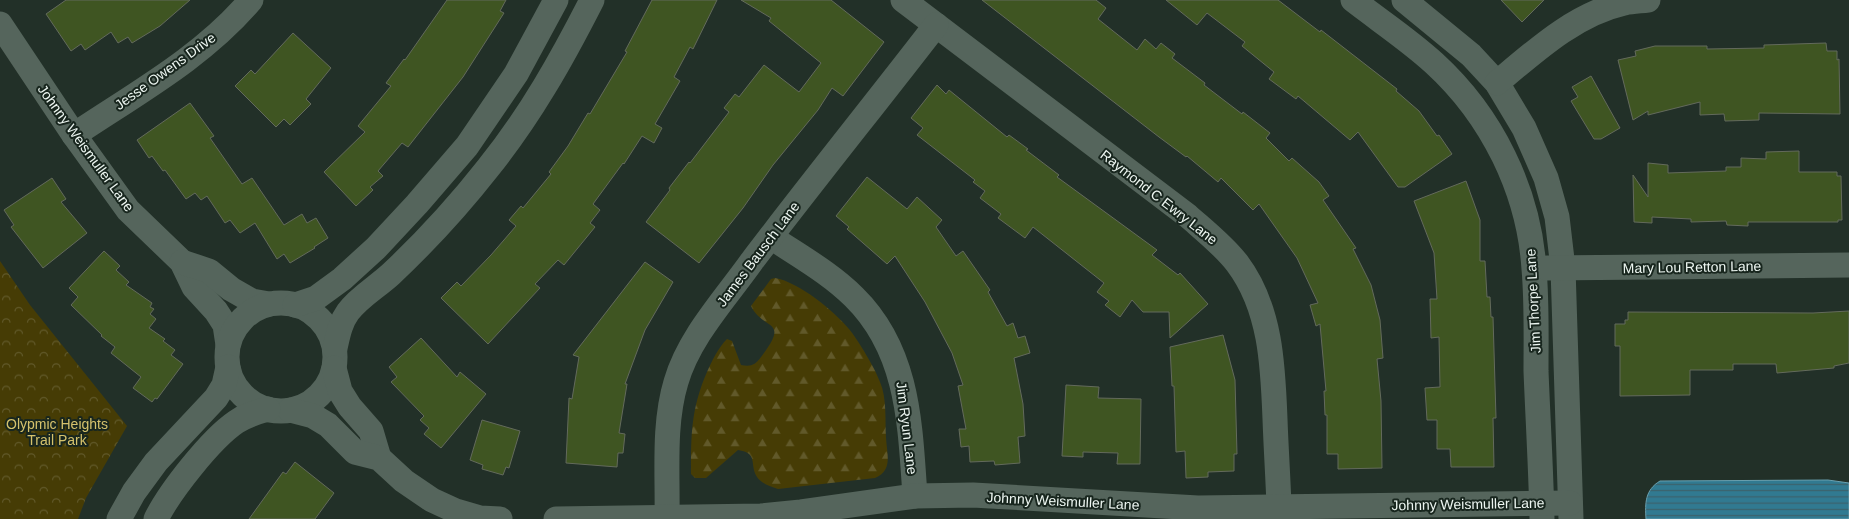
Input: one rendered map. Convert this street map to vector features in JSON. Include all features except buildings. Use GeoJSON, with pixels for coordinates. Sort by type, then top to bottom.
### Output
{"type":"FeatureCollection","features":[{"type":"Feature","properties":{"kind":"street","name":"Jesse Owens Drive"},"geometry":{"type":"LineString","coordinates":[[74,135],[176,67],[225,27],[251,0]]}},
{"type":"Feature","properties":{"kind":"street"},"geometry":{"type":"LineString","coordinates":[[295,305],[316,298],[342,279],[376,248],[467,146],[516,74],[556,0]]}},
{"type":"Feature","properties":{"kind":"street"},"geometry":{"type":"LineString","coordinates":[[156,519],[182,479],[224,431],[251,414],[305,406],[318,396],[328,383],[339,328],[348,312],[390,275],[434,230],[488,169],[516,132],[544,89],[592,0]]}},
{"type":"Feature","properties":{"kind":"street","name":"Raymond C Ewry Lane"},"geometry":{"type":"LineString","coordinates":[[903,0],[1188,216],[1220,244],[1237,264],[1252,288],[1269,340],[1279,506]]}},
{"type":"Feature","properties":{"kind":"street","name":"Jim Thorpe Lane"},"geometry":{"type":"LineString","coordinates":[[1354,0],[1434,63],[1466,98],[1487,126],[1505,158],[1518,188],[1527,225],[1534,268],[1542,511]]}},
{"type":"Feature","properties":{"kind":"street"},"geometry":{"type":"LineString","coordinates":[[1404,0],[1471,55],[1497,83],[1524,128],[1546,178],[1557,217],[1564,268],[1570,511]]}},
{"type":"Feature","properties":{"kind":"street"},"geometry":{"type":"LineString","coordinates":[[1497,83],[1553,38],[1578,22],[1624,3],[1648,0]]}},
{"type":"Feature","properties":{"kind":"street","name":"Johnny Weismuller Lane"},"geometry":{"type":"LineString","coordinates":[[0,24],[74,135],[128,210],[182,262],[194,287],[216,311],[225,325],[228,356]]}},
{"type":"Feature","properties":{"kind":"street","name":"James Bausch Lane"},"geometry":{"type":"LineString","coordinates":[[667,518],[668,432],[675,384],[682,363],[715,311],[936,26]]}},
{"type":"Feature","properties":{"kind":"street","name":"Jim Ryun Lane"},"geometry":{"type":"LineString","coordinates":[[771,237],[829,276],[854,298],[876,324],[891,352],[902,380],[911,440],[915,496]]}},
{"type":"Feature","properties":{"kind":"street","name":"Johnny Weismuller Lane"},"geometry":{"type":"LineString","coordinates":[[182,262],[209,271],[231,289],[252,301],[269,304]]}},
{"type":"Feature","properties":{"kind":"street","name":"Mary Lou Retton Lane"},"geometry":{"type":"LineString","coordinates":[[1534,268],[1849,265]]}},
{"type":"Feature","properties":{"kind":"street"},"geometry":{"type":"LineString","coordinates":[[120,519],[134,492],[156,462],[216,398],[224,385],[234,331],[243,319],[255,310],[269,304],[282,303],[295,305],[309,311],[321,320],[330,333],[340,391],[350,408],[371,431],[379,458],[404,482],[432,500],[456,511],[480,518],[500,519]]}},
{"type":"Feature","properties":{"kind":"street"},"geometry":{"type":"LineString","coordinates":[[228,356],[233,382],[242,394],[254,404],[313,416],[328,425],[355,452],[379,458]]}},
{"type":"Feature","properties":{"kind":"street","name":"Johnny Weismuller Lane"},"geometry":{"type":"LineString","coordinates":[[556,519],[762,516],[915,496],[973,495],[1198,508],[1279,506],[1570,511]]}},
{"type":"Feature","properties":{"kind":"green space","name":"Olypmic Heights Trail Park"},"geometry":{"type":"Polygon","coordinates":[[[0,261],[30,305],[127,426],[86,498],[78,519],[0,519],[0,261]]]}},
{"type":"Feature","properties":{"kind":"green space"},"geometry":{"type":"Polygon","coordinates":[[[775,278],[795,285],[815,298],[853,334],[866,354],[880,382],[884,395],[888,461],[881,475],[875,478],[778,489],[759,479],[751,456],[745,451],[738,450],[706,478],[695,478],[691,474],[693,422],[698,398],[707,372],[718,350],[727,339],[732,341],[741,365],[748,366],[757,362],[770,345],[774,336],[774,330],[772,326],[756,314],[751,306],[771,279],[775,278]]]}},
{"type":"Feature","properties":{"kind":"water"},"geometry":{"type":"Polygon","coordinates":[[[1828,480],[1849,483],[1849,519],[1646,519],[1647,497],[1651,488],[1660,481],[1828,480]]]}}]}
